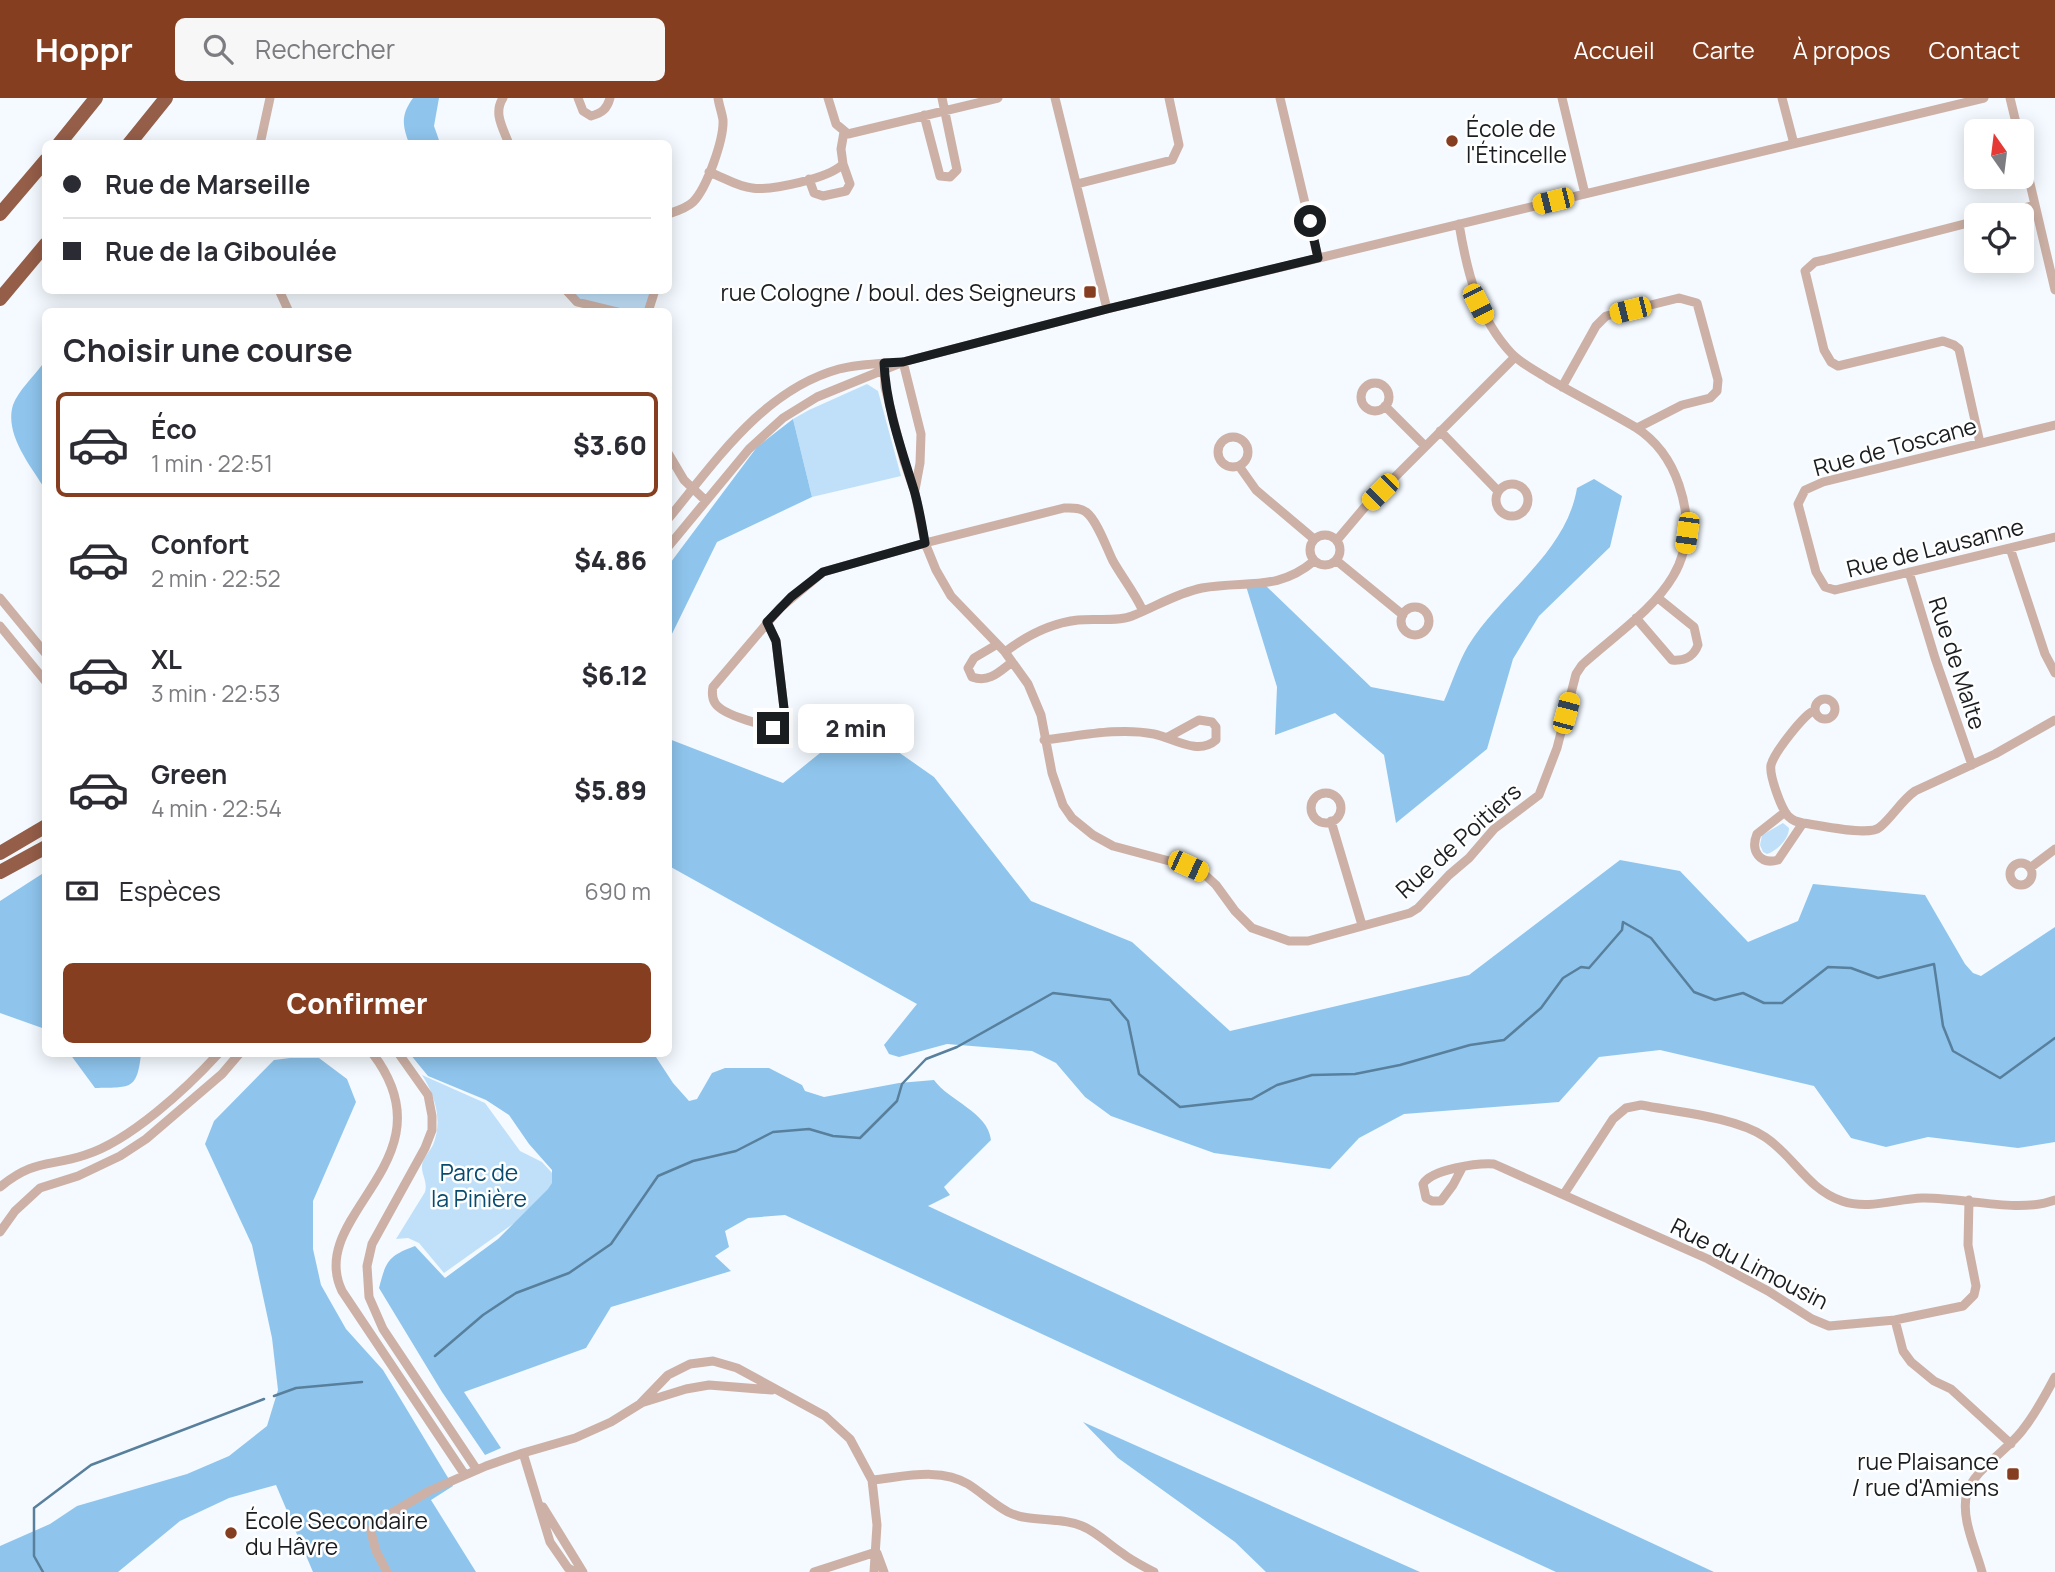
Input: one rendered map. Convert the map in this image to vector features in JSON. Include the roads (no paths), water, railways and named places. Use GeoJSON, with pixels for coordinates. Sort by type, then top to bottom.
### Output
{"type":"FeatureCollection","features":[{"type":"Feature","properties":{"kind":"highway"},"geometry":{"type":"LineString","coordinates":[[62,140],[96,98]]}},
{"type":"Feature","properties":{"kind":"highway"},"geometry":{"type":"LineString","coordinates":[[131,140],[166,98]]}},
{"type":"Feature","properties":{"kind":"highway"},"geometry":{"type":"LineString","coordinates":[[0,214],[42,165]]}},
{"type":"Feature","properties":{"kind":"highway"},"geometry":{"type":"LineString","coordinates":[[0,299],[42,249]]}},
{"type":"Feature","properties":{"kind":"highway"},"geometry":{"type":"LineString","coordinates":[[0,853],[42,828]]}},
{"type":"Feature","properties":{"kind":"highway"},"geometry":{"type":"LineString","coordinates":[[0,872],[42,849]]}},
{"type":"Feature","properties":{"kind":"street"},"geometry":{"type":"LineString","coordinates":[[261,140],[270,98]]}},
{"type":"Feature","properties":{"kind":"street"},"geometry":{"type":"LineString","coordinates":[[503,98],[498,112],[508,140]]}},
{"type":"Feature","properties":{"kind":"street"},"geometry":{"type":"LineString","coordinates":[[578,98],[583,111],[591,116],[601,113],[610,98]]}},
{"type":"Feature","properties":{"kind":"street"},"geometry":{"type":"LineString","coordinates":[[672,212],[691,204],[698,196],[709,172],[722,138],[723,120],[718,98]]}},
{"type":"Feature","properties":{"kind":"street"},"geometry":{"type":"LineString","coordinates":[[828,98],[836,124],[844,132],[858,132],[998,98]]}},
{"type":"Feature","properties":{"kind":"street"},"geometry":{"type":"LineString","coordinates":[[924,116],[940,176],[950,177],[957,170],[943,98]]}},
{"type":"Feature","properties":{"kind":"street"},"geometry":{"type":"LineString","coordinates":[[1055,98],[1107,309]]}},
{"type":"Feature","properties":{"kind":"street"},"geometry":{"type":"LineString","coordinates":[[1077,184],[1172,160],[1179,145],[1169,98]]}},
{"type":"Feature","properties":{"kind":"street"},"geometry":{"type":"LineString","coordinates":[[1280,98],[1318,258]]}},
{"type":"Feature","properties":{"kind":"street"},"geometry":{"type":"LineString","coordinates":[[1562,98],[1586,194]]}},
{"type":"Feature","properties":{"kind":"street"},"geometry":{"type":"LineString","coordinates":[[1783,98],[1794,144]]}},
{"type":"Feature","properties":{"kind":"street"},"geometry":{"type":"LineString","coordinates":[[672,514],[745,428],[784,396],[830,372],[850,367],[884,366],[903,362],[1107,309],[1984,98]]}},
{"type":"Feature","properties":{"kind":"street"},"geometry":{"type":"LineString","coordinates":[[2010,98],[2015,119]]}},
{"type":"Feature","properties":{"kind":"street"},"geometry":{"type":"LineString","coordinates":[[809,179],[814,193],[823,196],[846,191],[850,184],[841,149],[844,132]]}},
{"type":"Feature","properties":{"kind":"street"},"geometry":{"type":"LineString","coordinates":[[709,172],[750,188],[769,188],[837,170],[843,164]]}},
{"type":"Feature","properties":{"kind":"street"},"geometry":{"type":"LineString","coordinates":[[2031,189],[2055,290]]}},
{"type":"Feature","properties":{"kind":"street"},"geometry":{"type":"LineString","coordinates":[[1964,223],[1815,262],[1805,271],[1825,350],[1831,362],[1838,366],[1943,341],[1955,345],[1959,349],[1980,443]]}},
{"type":"Feature","properties":{"kind":"street","name":"Rue de Poitiers"},"geometry":{"type":"LineString","coordinates":[[884,366],[886,387],[904,461],[915,493],[925,543],[936,570],[951,596],[1004,652],[1028,684],[1041,715],[1056,790],[1072,818],[1093,835],[1113,846],[1188,866],[1203,873],[1252,928],[1297,942],[1321,939],[1410,913],[1418,908],[1449,875],[1469,859],[1494,829],[1539,795],[1557,748],[1576,674],[1582,665],[1658,598],[1675,576],[1681,563],[1687,533],[1686,506],[1669,461],[1651,439],[1637,428],[1562,387],[1515,357],[1486,319],[1478,304],[1458,224]]}},
{"type":"Feature","properties":{"kind":"street"},"geometry":{"type":"LineString","coordinates":[[570,294],[577,302],[602,308]]}},
{"type":"Feature","properties":{"kind":"street"},"geometry":{"type":"LineString","coordinates":[[1562,387],[1596,326],[1606,316],[1679,298],[1697,303],[1718,380],[1717,391],[1710,398],[1682,405],[1637,428]]}},
{"type":"Feature","properties":{"kind":"street"},"geometry":{"type":"LineString","coordinates":[[1337,540],[1364,508],[1515,357]]}},
{"type":"Feature","properties":{"kind":"street","name":"Rue de Poitiers"},"geometry":{"type":"LineString","coordinates":[[903,362],[921,434],[922,449],[915,493]]}},
{"type":"Feature","properties":{"kind":"street"},"geometry":{"type":"LineString","coordinates":[[672,542],[754,444],[791,412],[884,366]]}},
{"type":"Feature","properties":{"kind":"street"},"geometry":{"type":"LineString","coordinates":[[1385,406],[1425,446]]}},
{"type":"Feature","properties":{"kind":"street","name":"Rue de Toscane"},"geometry":{"type":"LineString","coordinates":[[1825,587],[1816,572],[1798,504],[1805,490],[1823,482],[2055,425]]}},
{"type":"Feature","properties":{"kind":"street"},"geometry":{"type":"LineString","coordinates":[[1440,431],[1499,491]]}},
{"type":"Feature","properties":{"kind":"street"},"geometry":{"type":"LineString","coordinates":[[672,461],[678,472],[706,501]]}},
{"type":"Feature","properties":{"kind":"street"},"geometry":{"type":"LineString","coordinates":[[1239,466],[1256,490],[1314,539]]}},
{"type":"Feature","properties":{"kind":"street"},"geometry":{"type":"LineString","coordinates":[[767,622],[776,641],[785,717],[782,726],[773,728],[723,710],[715,704],[713,687],[767,622],[791,597],[823,572],[1051,511],[1075,508],[1086,511],[1092,519],[1142,609]]}},
{"type":"Feature","properties":{"kind":"street"},"geometry":{"type":"LineString","coordinates":[[1328,535],[1337,540],[1341,553],[1337,561],[1328,565],[1314,561],[1310,553],[1314,539],[1328,535]]}},
{"type":"Feature","properties":{"kind":"street","name":"Rue de Lausanne"},"geometry":{"type":"LineString","coordinates":[[1825,587],[1843,589],[2055,537]]}},
{"type":"Feature","properties":{"kind":"street"},"geometry":{"type":"LineString","coordinates":[[2010,548],[2045,654],[2055,673]]}},
{"type":"Feature","properties":{"kind":"street"},"geometry":{"type":"LineString","coordinates":[[1004,652],[1045,629],[1062,623],[1131,616],[1142,609],[1202,588],[1265,585],[1300,573],[1314,561]]}},
{"type":"Feature","properties":{"kind":"street"},"geometry":{"type":"LineString","coordinates":[[1337,561],[1403,615]]}},
{"type":"Feature","properties":{"kind":"street","name":"Rue de Malte"},"geometry":{"type":"LineString","coordinates":[[1909,572],[1972,765]]}},
{"type":"Feature","properties":{"kind":"street"},"geometry":{"type":"LineString","coordinates":[[0,598],[42,649]]}},
{"type":"Feature","properties":{"kind":"street"},"geometry":{"type":"LineString","coordinates":[[1636,618],[1672,660],[1686,659],[1692,655],[1698,645],[1694,627],[1658,598]]}},
{"type":"Feature","properties":{"kind":"street"},"geometry":{"type":"LineString","coordinates":[[0,626],[42,677]]}},
{"type":"Feature","properties":{"kind":"street"},"geometry":{"type":"LineString","coordinates":[[996,645],[974,658],[968,668],[972,677],[980,680],[990,678],[1012,662]]}},
{"type":"Feature","properties":{"kind":"street"},"geometry":{"type":"LineString","coordinates":[[1815,709],[1806,715],[1772,761],[1770,775],[1785,812],[1794,821],[1868,832],[1876,831],[1905,798],[2055,720]]}},
{"type":"Feature","properties":{"kind":"street"},"geometry":{"type":"LineString","coordinates":[[1044,740],[1134,730],[1168,737],[1184,745],[1210,745],[1216,740],[1216,727],[1206,719],[1199,720],[1168,737]]}},
{"type":"Feature","properties":{"kind":"street"},"geometry":{"type":"LineString","coordinates":[[1785,812],[1757,834],[1754,848],[1756,855],[1762,860],[1778,860],[1803,823]]}},
{"type":"Feature","properties":{"kind":"street"},"geometry":{"type":"LineString","coordinates":[[1331,821],[1362,925]]}},
{"type":"Feature","properties":{"kind":"street"},"geometry":{"type":"LineString","coordinates":[[2030,868],[2055,849]]}},
{"type":"Feature","properties":{"kind":"street"},"geometry":{"type":"LineString","coordinates":[[0,1187],[16,1174],[38,1164],[85,1155],[108,1144],[167,1103],[215,1057]]}},
{"type":"Feature","properties":{"kind":"street"},"geometry":{"type":"LineString","coordinates":[[0,1232],[15,1211],[40,1188],[78,1176],[120,1156],[146,1139],[222,1074],[236,1057]]}},
{"type":"Feature","properties":{"kind":"street"},"geometry":{"type":"LineString","coordinates":[[375,1057],[395,1094],[396,1133],[391,1153],[340,1241],[335,1261],[336,1273],[342,1291],[465,1475]]}},
{"type":"Feature","properties":{"kind":"street"},"geometry":{"type":"LineString","coordinates":[[401,1057],[428,1095],[432,1129],[425,1148],[372,1244],[367,1266],[368,1289],[374,1311],[383,1329],[477,1470]]}},
{"type":"Feature","properties":{"kind":"street"},"geometry":{"type":"LineString","coordinates":[[1564,1194],[1613,1119],[1626,1108],[1641,1105],[1746,1126],[1767,1138],[1819,1191],[1843,1202],[1864,1205],[1920,1198],[2032,1206],[2055,1200]]}},
{"type":"Feature","properties":{"kind":"street","name":"Rue du Limousin"},"geometry":{"type":"LineString","coordinates":[[1462,1168],[1441,1201],[1426,1198],[1423,1191],[1427,1178],[1462,1168],[1484,1163],[1494,1164],[1708,1259],[1768,1291],[1812,1319],[1829,1326],[1895,1320],[1963,1306],[1975,1295],[1976,1286],[1968,1245],[1969,1200]]}},
{"type":"Feature","properties":{"kind":"street"},"geometry":{"type":"LineString","coordinates":[[1895,1320],[1903,1351],[1911,1362],[1934,1381],[1951,1389],[2011,1444]]}},
{"type":"Feature","properties":{"kind":"street"},"geometry":{"type":"LineString","coordinates":[[640,1404],[667,1375],[690,1364],[713,1361],[737,1368],[825,1416],[850,1439],[872,1480],[877,1525],[874,1572]]}},
{"type":"Feature","properties":{"kind":"street"},"geometry":{"type":"LineString","coordinates":[[1982,1572],[1969,1526],[1967,1493],[1973,1480],[2025,1428],[2054,1381]]}},
{"type":"Feature","properties":{"kind":"street"},"geometry":{"type":"LineString","coordinates":[[387,1572],[372,1541],[374,1524],[429,1491],[523,1452],[575,1438],[611,1422],[640,1404],[686,1389],[732,1385],[777,1390]]}},
{"type":"Feature","properties":{"kind":"street"},"geometry":{"type":"LineString","coordinates":[[523,1452],[550,1542],[568,1568],[575,1572]]}},
{"type":"Feature","properties":{"kind":"street"},"geometry":{"type":"LineString","coordinates":[[872,1480],[937,1474],[952,1476],[1014,1514],[1081,1525],[1130,1559],[1155,1572]]}},
{"type":"Feature","properties":{"kind":"street"},"geometry":{"type":"LineString","coordinates":[[538,1500],[583,1572]]}},
{"type":"Feature","properties":{"kind":"street"},"geometry":{"type":"LineString","coordinates":[[814,1572],[876,1552]]}},
{"type":"Feature","properties":{"kind":"street"},"geometry":{"type":"LineString","coordinates":[[876,1552],[884,1572]]}},
{"type":"Feature","properties":{"kind":"waterway"},"geometry":{"type":"LineString","coordinates":[[435,1356],[483,1315],[516,1293],[569,1273],[611,1244],[658,1176],[693,1161],[736,1151],[773,1132],[809,1129],[833,1136],[860,1138],[897,1101],[902,1084],[926,1059],[957,1047],[1053,993],[1110,1000],[1128,1021],[1139,1074],[1180,1107],[1252,1099],[1277,1085],[1312,1075],[1355,1074],[1400,1065],[1470,1045],[1504,1040],[1541,1008],[1563,978],[1581,967],[1589,968],[1622,930],[1623,922],[1651,938],[1694,992],[1715,1000],[1743,993],[1764,1003],[1782,1003],[1828,967],[1851,968],[1878,978],[1934,964],[1943,1026],[1953,1051],[2000,1078],[2055,1038]]}},
{"type":"Feature","properties":{"kind":"waterway"},"geometry":{"type":"LineString","coordinates":[[274,1396],[296,1388],[362,1382]]}},
{"type":"Feature","properties":{"kind":"waterway"},"geometry":{"type":"LineString","coordinates":[[43,1572],[34,1556],[34,1508],[91,1465],[264,1399]]}},
{"type":"Feature","properties":{"kind":"place","name":"École de l'Étincelle"},"geometry":{"type":"Point","coordinates":[1452,141]}},
{"type":"Feature","properties":{"kind":"place","name":"rue Cologne / boul. des Seigneurs"},"geometry":{"type":"Point","coordinates":[1090,292]}},
{"type":"Feature","properties":{"kind":"place","name":"rue Plaisance / rue d'Amiens"},"geometry":{"type":"Point","coordinates":[2013,1474]}},
{"type":"Feature","properties":{"kind":"place","name":"École Secondaire du Hâvre"},"geometry":{"type":"Point","coordinates":[231,1533]}},
{"type":"Feature","properties":{"kind":"park label","name":"Parc de la Pinière"},"geometry":{"type":"Point","coordinates":[479,1185]}}]}
